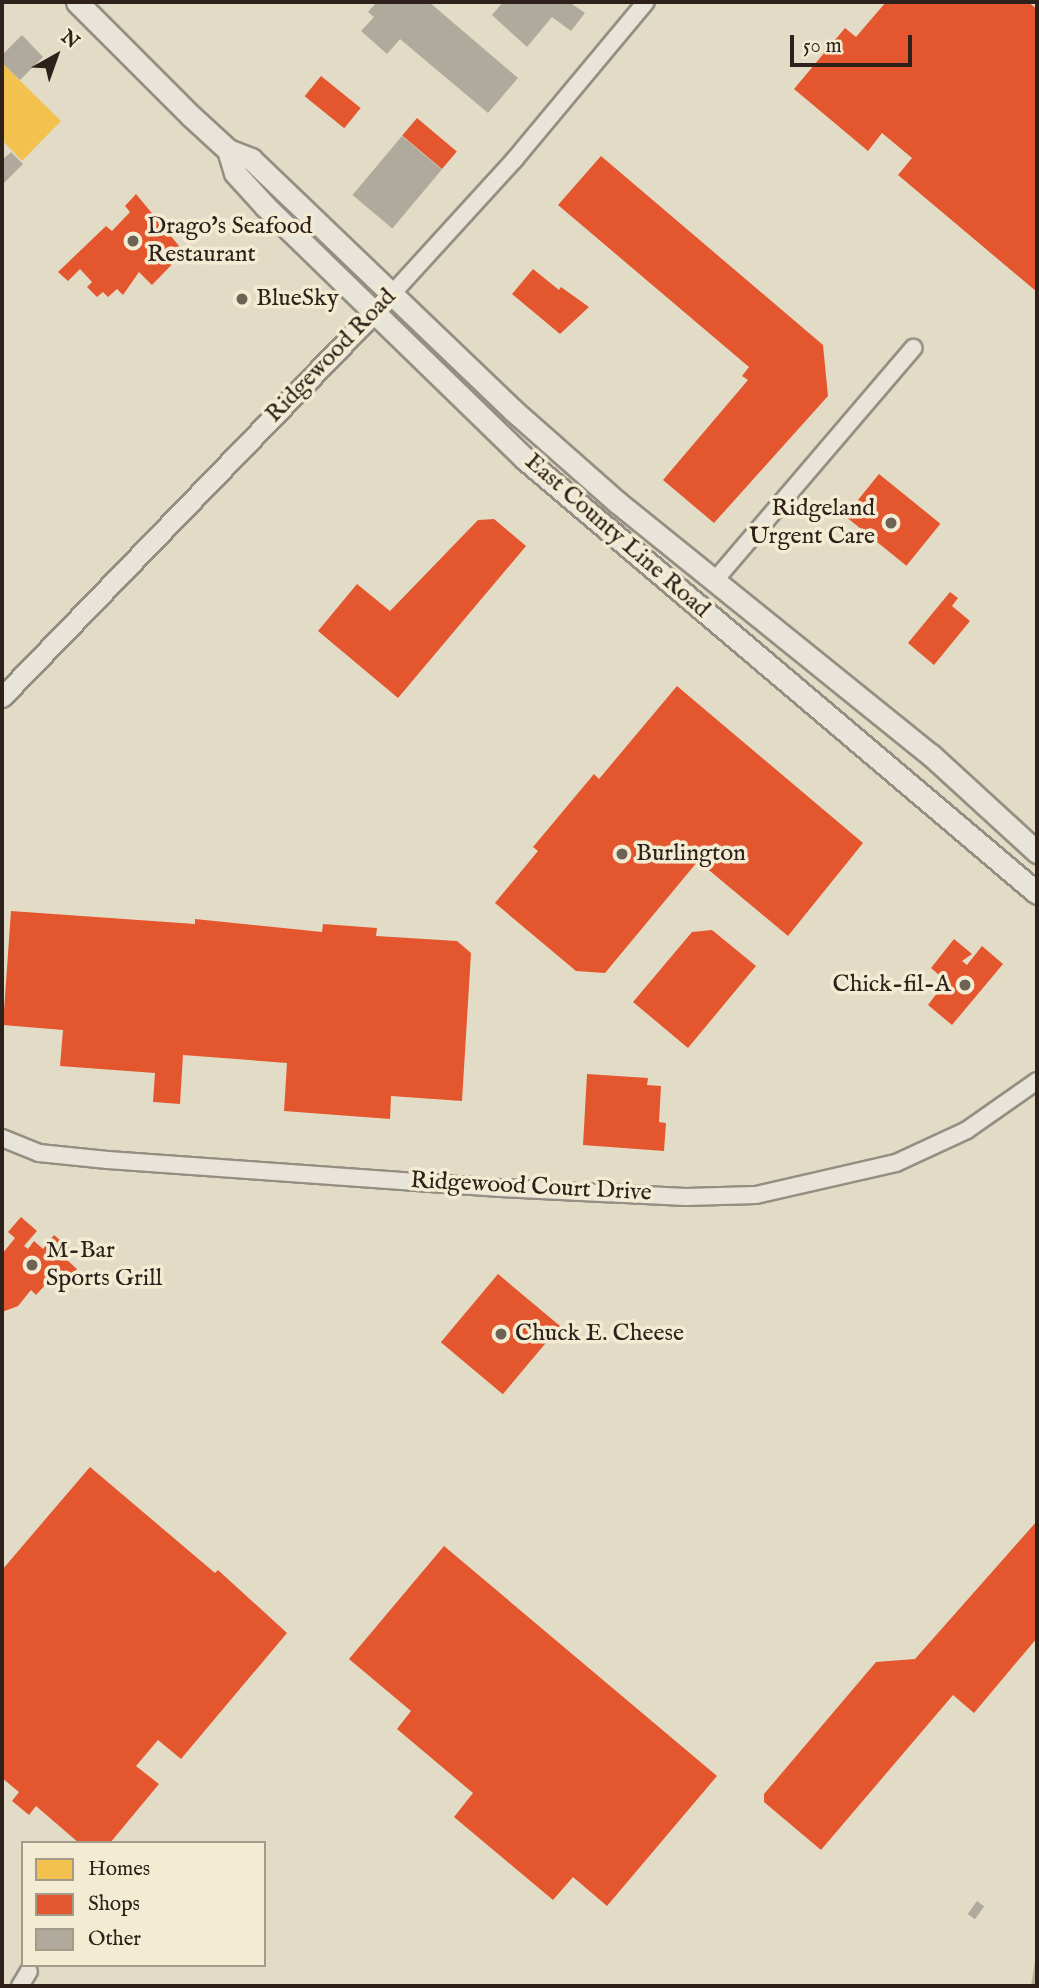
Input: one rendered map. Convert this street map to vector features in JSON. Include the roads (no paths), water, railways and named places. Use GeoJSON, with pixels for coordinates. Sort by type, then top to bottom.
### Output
{"type":"FeatureCollection","features":[{"type":"Feature","properties":{"kind":"main road","name":"East County Line Road"},"geometry":{"type":"LineString","coordinates":[[77,2],[228,150],[251,159],[391,295],[597,484],[931,755],[1037,852]]}},
{"type":"Feature","properties":{"kind":"main road","name":"East County Line Road"},"geometry":{"type":"LineString","coordinates":[[228,150],[234,173],[541,474],[1037,893]]}},
{"type":"Feature","properties":{"kind":"street","name":"Ridgewood Road"},"geometry":{"type":"LineString","coordinates":[[2,697],[391,295],[515,159],[646,2]]}},
{"type":"Feature","properties":{"kind":"street"},"geometry":{"type":"LineString","coordinates":[[716,579],[913,348]]}},
{"type":"Feature","properties":{"kind":"street","name":"Ridgewood Court Drive"},"geometry":{"type":"LineString","coordinates":[[2,1138],[40,1153],[108,1160],[500,1188],[686,1198],[756,1195],[896,1163],[967,1130],[1037,1081]]}},
{"type":"Feature","properties":{"kind":"street"},"geometry":{"type":"LineString","coordinates":[[20,1986],[29,1970]]}},
{"type":"Feature","properties":{"kind":"waterway"},"geometry":{"type":"LineString","coordinates":[[1033,1986],[1037,1960]]}},
{"type":"Feature","properties":{"kind":"place","name":"Drago's Seafood Restaurant"},"geometry":{"type":"Point","coordinates":[133,241]}},
{"type":"Feature","properties":{"kind":"place","name":"BlueSky"},"geometry":{"type":"Point","coordinates":[242,299]}},
{"type":"Feature","properties":{"kind":"place","name":"Ridgeland Urgent Care"},"geometry":{"type":"Point","coordinates":[891,523]}},
{"type":"Feature","properties":{"kind":"place","name":"Burlington"},"geometry":{"type":"Point","coordinates":[622,854]}},
{"type":"Feature","properties":{"kind":"place","name":"Chick-fil-A"},"geometry":{"type":"Point","coordinates":[965,985]}},
{"type":"Feature","properties":{"kind":"place","name":"M-Bar Sports Grill"},"geometry":{"type":"Point","coordinates":[32,1265]}},
{"type":"Feature","properties":{"kind":"place","name":"Chuck E. Cheese"},"geometry":{"type":"Point","coordinates":[501,1334]}}]}
